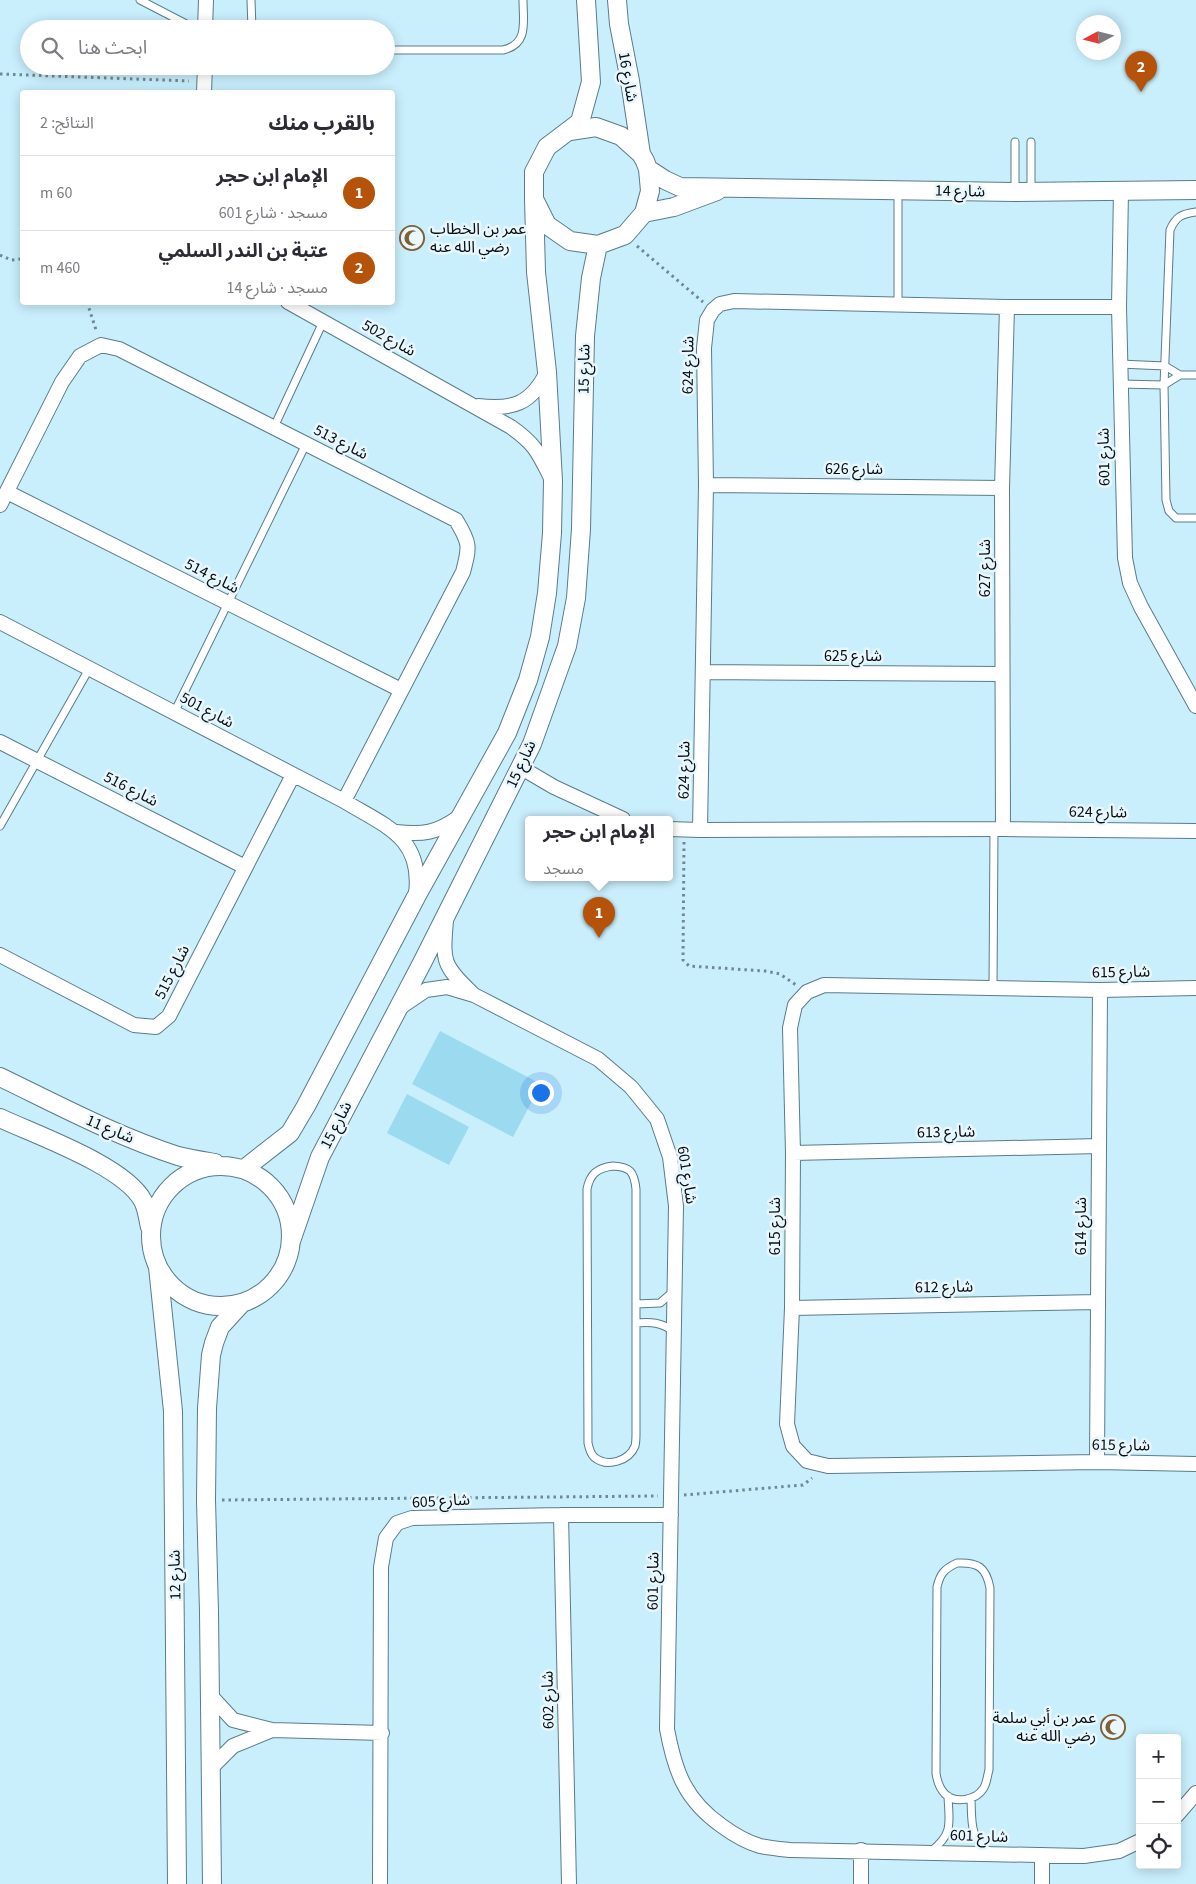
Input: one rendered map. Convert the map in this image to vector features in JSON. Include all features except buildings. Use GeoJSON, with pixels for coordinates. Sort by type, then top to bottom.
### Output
{"type":"FeatureCollection","features":[{"type":"Feature","properties":{"kind":"street"},"geometry":{"type":"LineString","coordinates":[[205,20],[206,0]]}},
{"type":"Feature","properties":{"kind":"street"},"geometry":{"type":"LineString","coordinates":[[570,131],[596,127],[622,136],[644,161],[650,191],[644,213],[625,235],[598,245],[570,241],[547,225],[534,200],[534,172],[547,147],[580,122],[591,82],[586,0]]}},
{"type":"Feature","properties":{"kind":"street","name":"شارع 16"},"geometry":{"type":"LineString","coordinates":[[617,0],[619,24],[644,161]]}},
{"type":"Feature","properties":{"kind":"street","name":"شارع 14"},"geometry":{"type":"LineString","coordinates":[[644,161],[665,180],[680,187],[1023,192],[1196,190]]}},
{"type":"Feature","properties":{"kind":"street","name":"شارع 14"},"geometry":{"type":"LineString","coordinates":[[644,213],[674,207],[725,188]]}},
{"type":"Feature","properties":{"kind":"street","name":"شارع 601"},"geometry":{"type":"LineString","coordinates":[[1122,191],[1119,306],[1124,549],[1130,583],[1141,607],[1196,706]]}},
{"type":"Feature","properties":{"kind":"street","name":"شارع 15"},"geometry":{"type":"LineString","coordinates":[[244,1170],[290,1133],[311,1098],[416,897],[507,733],[528,680],[540,637],[547,594],[552,533],[553,481],[547,372],[536,272],[534,200]]}},
{"type":"Feature","properties":{"kind":"street","name":"شارع 15"},"geometry":{"type":"LineString","coordinates":[[291,1241],[320,1157],[447,914],[532,744],[565,653],[576,598],[581,529],[585,336],[591,278],[598,245]]}},
{"type":"Feature","properties":{"kind":"street"},"geometry":{"type":"LineString","coordinates":[[713,310],[720,304],[734,301],[1007,307],[1119,306]]}},
{"type":"Feature","properties":{"kind":"street","name":"شارع 502"},"geometry":{"type":"LineString","coordinates":[[293,305],[472,405],[529,440],[539,453],[553,481]]}},
{"type":"Feature","properties":{"kind":"street","name":"شارع 627"},"geometry":{"type":"LineString","coordinates":[[999,829],[1002,674],[1002,488],[1007,307]]}},
{"type":"Feature","properties":{"kind":"street","name":"شارع 624"},"geometry":{"type":"LineString","coordinates":[[700,830],[706,485],[704,348],[707,320],[713,310]]}},
{"type":"Feature","properties":{"kind":"street"},"geometry":{"type":"LineString","coordinates":[[0,505],[62,382],[80,356],[100,345]]}},
{"type":"Feature","properties":{"kind":"street","name":"شارع 513"},"geometry":{"type":"LineString","coordinates":[[100,345],[119,349],[456,520],[464,534],[469,549],[463,572],[344,801]]}},
{"type":"Feature","properties":{"kind":"street","name":"شارع 502"},"geometry":{"type":"LineString","coordinates":[[472,405],[495,408],[512,406],[527,399],[540,386],[547,372]]}},
{"type":"Feature","properties":{"kind":"street","name":"شارع 626"},"geometry":{"type":"LineString","coordinates":[[706,485],[1002,488]]}},
{"type":"Feature","properties":{"kind":"street","name":"شارع 514"},"geometry":{"type":"LineString","coordinates":[[7,492],[401,690]]}},
{"type":"Feature","properties":{"kind":"street","name":"شارع 501"},"geometry":{"type":"LineString","coordinates":[[0,622],[344,801],[396,832],[409,847],[415,862],[418,877],[416,897]]}},
{"type":"Feature","properties":{"kind":"street","name":"شارع 625"},"geometry":{"type":"LineString","coordinates":[[704,672],[1002,674]]}},
{"type":"Feature","properties":{"kind":"street","name":"شارع 516"},"geometry":{"type":"LineString","coordinates":[[0,742],[245,867]]}},
{"type":"Feature","properties":{"kind":"street"},"geometry":{"type":"LineString","coordinates":[[520,767],[554,787],[617,816]]}},
{"type":"Feature","properties":{"kind":"street","name":"شارع 515"},"geometry":{"type":"LineString","coordinates":[[0,955],[134,1026],[156,1026],[169,1016],[293,775]]}},
{"type":"Feature","properties":{"kind":"street","name":"شارع 501"},"geometry":{"type":"LineString","coordinates":[[396,832],[430,833],[447,826],[459,817]]}},
{"type":"Feature","properties":{"kind":"street","name":"شارع 624"},"geometry":{"type":"LineString","coordinates":[[673,829],[1196,831]]}},
{"type":"Feature","properties":{"kind":"street","name":"شارع 601"},"geometry":{"type":"LineString","coordinates":[[447,914],[443,954],[452,975],[474,995]]}},
{"type":"Feature","properties":{"kind":"street","name":"شارع 615"},"geometry":{"type":"LineString","coordinates":[[1196,988],[1100,990],[824,985],[807,992],[795,1004],[790,1028],[793,1153],[792,1308],[787,1424],[794,1446],[807,1461],[828,1466],[1097,1462],[1196,1464]]}},
{"type":"Feature","properties":{"kind":"street","name":"شارع 601"},"geometry":{"type":"LineString","coordinates":[[398,1009],[426,990],[447,987],[474,995],[598,1059],[631,1087],[657,1119],[670,1157],[676,1206],[667,1729],[673,1761],[685,1789],[706,1815],[734,1835],[759,1846],[790,1850],[1084,1856],[1119,1851],[1136,1843]]}},
{"type":"Feature","properties":{"kind":"street","name":"شارع 614"},"geometry":{"type":"LineString","coordinates":[[1097,1462],[1100,990]]}},
{"type":"Feature","properties":{"kind":"street","name":"شارع 11"},"geometry":{"type":"LineString","coordinates":[[0,1077],[81,1117],[134,1140],[179,1156],[225,1166]]}},
{"type":"Feature","properties":{"kind":"street"},"geometry":{"type":"LineString","coordinates":[[0,1118],[82,1154],[112,1170],[132,1188],[143,1201],[151,1232],[152,1250],[158,1267],[169,1284],[184,1297],[203,1304],[223,1307],[242,1304],[261,1294],[276,1280],[286,1262],[291,1241],[289,1219],[280,1198],[264,1180],[244,1170],[225,1166],[204,1168],[183,1176],[167,1191],[155,1210],[151,1232]]}},
{"type":"Feature","properties":{"kind":"street","name":"شارع 613"},"geometry":{"type":"LineString","coordinates":[[793,1153],[1099,1146]]}},
{"type":"Feature","properties":{"kind":"street","name":"شارع 12"},"geometry":{"type":"LineString","coordinates":[[158,1267],[173,1411],[177,1884]]}},
{"type":"Feature","properties":{"kind":"street","name":"شارع 612"},"geometry":{"type":"LineString","coordinates":[[792,1308],[1098,1302]]}},
{"type":"Feature","properties":{"kind":"street","name":"شارع 12"},"geometry":{"type":"LineString","coordinates":[[212,1884],[212,1766],[206,1500],[207,1408],[211,1355],[220,1327],[242,1304]]}},
{"type":"Feature","properties":{"kind":"street","name":"شارع 602"},"geometry":{"type":"LineString","coordinates":[[561,1515],[569,1884]]}},
{"type":"Feature","properties":{"kind":"street","name":"شارع 605"},"geometry":{"type":"LineString","coordinates":[[380,1884],[382,1733],[381,1568],[386,1538],[397,1523],[412,1518],[671,1515]]}},
{"type":"Feature","properties":{"kind":"street"},"geometry":{"type":"LineString","coordinates":[[210,1695],[233,1720],[272,1730],[382,1733]]}},
{"type":"Feature","properties":{"kind":"street"},"geometry":{"type":"LineString","coordinates":[[212,1766],[234,1746],[272,1730]]}},
{"type":"Feature","properties":{"kind":"street"},"geometry":{"type":"LineString","coordinates":[[1181,1810],[1196,1793]]}},
{"type":"Feature","properties":{"kind":"street"},"geometry":{"type":"LineString","coordinates":[[860,1884],[861,1850]]}},
{"type":"Feature","properties":{"kind":"street"},"geometry":{"type":"LineString","coordinates":[[1042,1855],[1042,1884]]}},
{"type":"Feature","properties":{"kind":"lane"},"geometry":{"type":"LineString","coordinates":[[140,0],[179,20]]}},
{"type":"Feature","properties":{"kind":"lane"},"geometry":{"type":"LineString","coordinates":[[251,0],[252,20]]}},
{"type":"Feature","properties":{"kind":"lane"},"geometry":{"type":"LineString","coordinates":[[395,50],[503,50],[512,48],[523,36],[523,0]]}},
{"type":"Feature","properties":{"kind":"lane"},"geometry":{"type":"LineString","coordinates":[[1015,142],[1023,192]]}},
{"type":"Feature","properties":{"kind":"lane"},"geometry":{"type":"LineString","coordinates":[[1023,192],[1032,142]]}},
{"type":"Feature","properties":{"kind":"lane"},"geometry":{"type":"LineString","coordinates":[[898,190],[898,305]]}},
{"type":"Feature","properties":{"kind":"lane"},"geometry":{"type":"LineString","coordinates":[[1196,212],[1182,214],[1175,220],[1170,230],[1164,385],[1166,500],[1169,511],[1176,518],[1196,518]]}},
{"type":"Feature","properties":{"kind":"lane"},"geometry":{"type":"LineString","coordinates":[[274,427],[324,322]]}},
{"type":"Feature","properties":{"kind":"lane"},"geometry":{"type":"LineString","coordinates":[[1120,364],[1165,366],[1180,375],[1196,375]]}},
{"type":"Feature","properties":{"kind":"lane"},"geometry":{"type":"LineString","coordinates":[[1120,384],[1164,385],[1180,375]]}},
{"type":"Feature","properties":{"kind":"lane"},"geometry":{"type":"LineString","coordinates":[[174,713],[306,444]]}},
{"type":"Feature","properties":{"kind":"lane"},"geometry":{"type":"LineString","coordinates":[[0,826],[89,669]]}},
{"type":"Feature","properties":{"kind":"lane"},"geometry":{"type":"LineString","coordinates":[[993,988],[999,829]]}},
{"type":"Feature","properties":{"kind":"lane"},"geometry":{"type":"LineString","coordinates":[[603,1167],[624,1167],[631,1171],[635,1180],[636,1304],[635,1446],[620,1461],[603,1461],[596,1458],[590,1452],[588,1442],[586,1199],[589,1180],[594,1172],[603,1167]]}},
{"type":"Feature","properties":{"kind":"lane"},"geometry":{"type":"LineString","coordinates":[[636,1304],[660,1303],[675,1291]]}},
{"type":"Feature","properties":{"kind":"lane"},"geometry":{"type":"LineString","coordinates":[[636,1323],[658,1323],[666,1325],[674,1332]]}},
{"type":"Feature","properties":{"kind":"lane"},"geometry":{"type":"LineString","coordinates":[[969,1563],[980,1567],[988,1575],[990,1588],[989,1770],[984,1788],[977,1796],[971,1798],[953,1798],[948,1796],[940,1788],[936,1773],[937,1587],[940,1574],[947,1568],[957,1564],[969,1563]]}},
{"type":"Feature","properties":{"kind":"lane"},"geometry":{"type":"LineString","coordinates":[[930,1852],[941,1844],[950,1827],[948,1796]]}},
{"type":"Feature","properties":{"kind":"lane"},"geometry":{"type":"LineString","coordinates":[[971,1798],[973,1831],[981,1846],[992,1854]]}},
{"type":"Feature","properties":{"kind":"path"},"geometry":{"type":"LineString","coordinates":[[0,74],[204,87]]}},
{"type":"Feature","properties":{"kind":"path"},"geometry":{"type":"LineString","coordinates":[[625,235],[713,310]]}},
{"type":"Feature","properties":{"kind":"path"},"geometry":{"type":"LineString","coordinates":[[0,254],[12,260],[20,259]]}},
{"type":"Feature","properties":{"kind":"path"},"geometry":{"type":"LineString","coordinates":[[88,305],[100,345]]}},
{"type":"Feature","properties":{"kind":"path"},"geometry":{"type":"LineString","coordinates":[[684,830],[683,960],[689,966],[764,971],[780,974],[807,992]]}},
{"type":"Feature","properties":{"kind":"path"},"geometry":{"type":"LineString","coordinates":[[206,1500],[672,1496],[803,1485],[828,1466]]}},
{"type":"Feature","properties":{"kind":"shaded area"},"geometry":{"type":"Polygon","coordinates":[[[440,1031],[541,1084],[513,1137],[412,1084],[440,1031]]]}},
{"type":"Feature","properties":{"kind":"shaded area"},"geometry":{"type":"Polygon","coordinates":[[[407,1094],[469,1127],[449,1165],[387,1133],[407,1094]]]}},
{"type":"Feature","properties":{"kind":"place","name":"عتبة بن الندر السلمي"},"geometry":{"type":"Point","coordinates":[1141,92]}},
{"type":"Feature","properties":{"kind":"place","name":"عمر بن الخطاب رضي الله عنه"},"geometry":{"type":"Point","coordinates":[412,238]}},
{"type":"Feature","properties":{"kind":"place","name":"الإمام ابن حجر"},"geometry":{"type":"Point","coordinates":[599,938]}},
{"type":"Feature","properties":{"kind":"place","name":"عمر بن أبي سلمة رضي الله عنه"},"geometry":{"type":"Point","coordinates":[1113,1727]}}]}
